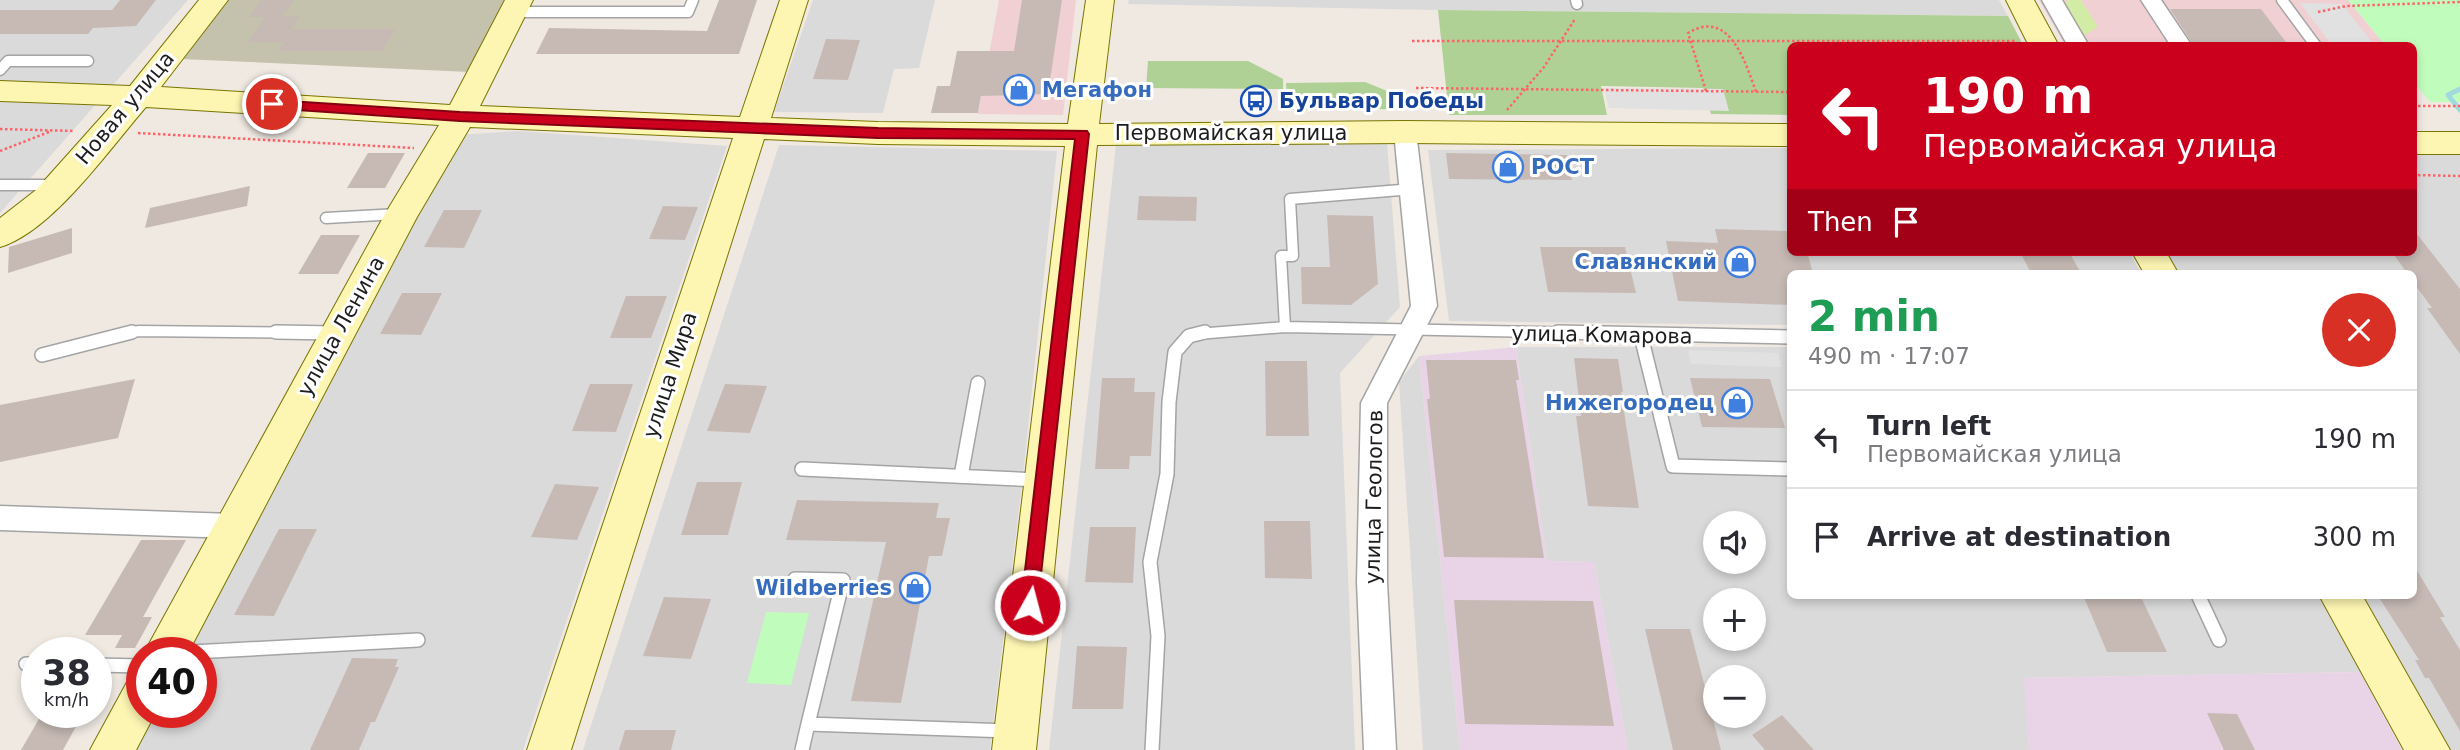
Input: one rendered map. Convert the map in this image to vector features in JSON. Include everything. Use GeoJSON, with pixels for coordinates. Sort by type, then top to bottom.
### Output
{"type":"FeatureCollection","features":[{"type":"Feature","properties":{"kind":"street","name":"Новая улица"},"geometry":{"type":"LineString","coordinates":[[0,235],[33,212],[60,186],[138,96],[214,0]]}},
{"type":"Feature","properties":{"kind":"street","name":"улица Мира"},"geometry":{"type":"LineString","coordinates":[[549,750],[794,0]]}},
{"type":"Feature","properties":{"kind":"street"},"geometry":{"type":"LineString","coordinates":[[1015,740],[1082,134],[1100,0]]}},
{"type":"Feature","properties":{"kind":"street"},"geometry":{"type":"LineString","coordinates":[[2020,0],[2042,42]]}},
{"type":"Feature","properties":{"kind":"street"},"geometry":{"type":"LineString","coordinates":[[2052,0],[2077,42]]}},
{"type":"Feature","properties":{"kind":"street"},"geometry":{"type":"LineString","coordinates":[[2151,0],[2179,42]]}},
{"type":"Feature","properties":{"kind":"street","name":"улица Ленина"},"geometry":{"type":"LineString","coordinates":[[176,637],[232,526],[402,214],[524,8]]}},
{"type":"Feature","properties":{"kind":"street","name":"Первомайская улица"},"geometry":{"type":"LineString","coordinates":[[0,91],[138,96],[460,116],[878,133],[1405,132],[1787,135]]}},
{"type":"Feature","properties":{"kind":"street","name":"улица Геологов"},"geometry":{"type":"LineString","coordinates":[[1380,750],[1372,582],[1374,403],[1383,379],[1414,331],[1424,306],[1405,132]]}},
{"type":"Feature","properties":{"kind":"street"},"geometry":{"type":"LineString","coordinates":[[2417,143],[2460,143]]}},
{"type":"Feature","properties":{"kind":"street"},"geometry":{"type":"LineString","coordinates":[[0,518],[232,526]]}},
{"type":"Feature","properties":{"kind":"street"},"geometry":{"type":"LineString","coordinates":[[2342,599],[2428,750]]}},
{"type":"Feature","properties":{"kind":"street"},"geometry":{"type":"LineString","coordinates":[[112,750],[126,725]]}},
{"type":"Feature","properties":{"kind":"lane"},"geometry":{"type":"LineString","coordinates":[[524,8],[547,0]]}},
{"type":"Feature","properties":{"kind":"lane"},"geometry":{"type":"LineString","coordinates":[[524,8],[688,12],[693,0]]}},
{"type":"Feature","properties":{"kind":"lane"},"geometry":{"type":"LineString","coordinates":[[2282,0],[2313,42]]}},
{"type":"Feature","properties":{"kind":"lane"},"geometry":{"type":"LineString","coordinates":[[0,70],[4,61],[88,61]]}},
{"type":"Feature","properties":{"kind":"lane"},"geometry":{"type":"LineString","coordinates":[[0,186],[60,186]]}},
{"type":"Feature","properties":{"kind":"lane"},"geometry":{"type":"LineString","coordinates":[[1284,327],[1282,256],[1293,256],[1290,199],[1413,189]]}},
{"type":"Feature","properties":{"kind":"lane"},"geometry":{"type":"LineString","coordinates":[[326,218],[402,214]]}},
{"type":"Feature","properties":{"kind":"lane","name":"улица Комарова"},"geometry":{"type":"LineString","coordinates":[[1153,750],[1158,636],[1150,562],[1167,474],[1169,402],[1175,352],[1189,335],[1211,331],[1284,327],[1787,337]]}},
{"type":"Feature","properties":{"kind":"lane"},"geometry":{"type":"LineString","coordinates":[[42,355],[138,331],[338,333]]}},
{"type":"Feature","properties":{"kind":"lane"},"geometry":{"type":"LineString","coordinates":[[1641,336],[1673,466],[1787,469]]}},
{"type":"Feature","properties":{"kind":"lane"},"geometry":{"type":"LineString","coordinates":[[961,477],[978,383]]}},
{"type":"Feature","properties":{"kind":"lane"},"geometry":{"type":"LineString","coordinates":[[802,469],[1043,480]]}},
{"type":"Feature","properties":{"kind":"lane"},"geometry":{"type":"LineString","coordinates":[[795,579],[843,580],[802,750]]}},
{"type":"Feature","properties":{"kind":"lane"},"geometry":{"type":"LineString","coordinates":[[2200,599],[2219,640]]}},
{"type":"Feature","properties":{"kind":"lane"},"geometry":{"type":"LineString","coordinates":[[217,650],[418,640]]}},
{"type":"Feature","properties":{"kind":"lane"},"geometry":{"type":"LineString","coordinates":[[808,724],[1015,740]]}},
{"type":"Feature","properties":{"kind":"path"},"geometry":{"type":"LineString","coordinates":[[2395,0],[2400,4]]}},
{"type":"Feature","properties":{"kind":"path"},"geometry":{"type":"LineString","coordinates":[[1506,112],[1563,42],[1579,11],[1577,2]]}},
{"type":"Feature","properties":{"kind":"path"},"geometry":{"type":"LineString","coordinates":[[2318,12],[2346,6],[2459,2]]}},
{"type":"Feature","properties":{"kind":"path"},"geometry":{"type":"LineString","coordinates":[[1706,91],[1688,33],[1694,26],[1705,22],[1717,24],[1737,42],[1756,92]]}},
{"type":"Feature","properties":{"kind":"path"},"geometry":{"type":"LineString","coordinates":[[1412,41],[1787,43]]}},
{"type":"Feature","properties":{"kind":"path"},"geometry":{"type":"LineString","coordinates":[[1965,42],[2016,41]]}},
{"type":"Feature","properties":{"kind":"path"},"geometry":{"type":"LineString","coordinates":[[1416,88],[1787,92]]}},
{"type":"Feature","properties":{"kind":"path"},"geometry":{"type":"LineString","coordinates":[[2417,106],[2460,106]]}},
{"type":"Feature","properties":{"kind":"path"},"geometry":{"type":"LineString","coordinates":[[0,129],[105,131],[442,150]]}},
{"type":"Feature","properties":{"kind":"path"},"geometry":{"type":"LineString","coordinates":[[0,151],[51,131]]}},
{"type":"Feature","properties":{"kind":"path"},"geometry":{"type":"LineString","coordinates":[[2417,175],[2460,176]]}},
{"type":"Feature","properties":{"kind":"shaded area"},"geometry":{"type":"Polygon","coordinates":[[[0,0],[188,0],[0,213],[0,0]]]}},
{"type":"Feature","properties":{"kind":"shaded area"},"geometry":{"type":"Polygon","coordinates":[[[225,0],[508,0],[470,72],[181,59],[225,0]]]}},
{"type":"Feature","properties":{"kind":"shaded area"},"geometry":{"type":"Polygon","coordinates":[[[813,0],[935,0],[919,68],[894,69],[883,113],[774,112],[813,0]]]}},
{"type":"Feature","properties":{"kind":"shaded area"},"geometry":{"type":"Polygon","coordinates":[[[999,0],[1076,0],[1063,115],[978,114],[999,0]]]}},
{"type":"Feature","properties":{"kind":"shaded area"},"geometry":{"type":"Polygon","coordinates":[[[1129,0],[1999,0],[2008,16],[1438,10],[1128,4],[1129,0]]]}},
{"type":"Feature","properties":{"kind":"shaded area"},"geometry":{"type":"Polygon","coordinates":[[[2039,0],[2069,0],[2063,5],[2097,27],[2081,0],[2348,0],[2383,42],[2063,42],[2039,0]]]}},
{"type":"Feature","properties":{"kind":"shaded area"},"geometry":{"type":"Polygon","coordinates":[[[2300,3],[2342,4],[2372,42],[2330,42],[2300,3]]]}},
{"type":"Feature","properties":{"kind":"shaded area"},"geometry":{"type":"Polygon","coordinates":[[[1604,88],[1723,89],[1729,111],[1609,108],[1604,88]]]}},
{"type":"Feature","properties":{"kind":"shaded area"},"geometry":{"type":"Polygon","coordinates":[[[519,131],[727,146],[523,750],[132,750],[144,728],[217,728],[217,637],[192,637],[458,135],[519,131]]]}},
{"type":"Feature","properties":{"kind":"shaded area"},"geometry":{"type":"Polygon","coordinates":[[[1387,143],[1400,307],[1340,373],[1355,750],[1049,750],[1116,145],[1387,143]]]}},
{"type":"Feature","properties":{"kind":"shaded area"},"geometry":{"type":"Polygon","coordinates":[[[779,145],[1057,151],[1023,476],[990,750],[583,750],[779,145]]]}},
{"type":"Feature","properties":{"kind":"shaded area"},"geometry":{"type":"Polygon","coordinates":[[[2417,147],[2460,147],[2460,750],[2446,750],[2359,599],[2417,599],[2417,270],[2171,270],[2163,256],[2417,256],[2417,147]]]}},
{"type":"Feature","properties":{"kind":"shaded area"},"geometry":{"type":"Polygon","coordinates":[[[1787,148],[1787,256],[2131,256],[2139,270],[1787,270],[1787,325],[1449,321],[1428,150],[1787,148]]]}},
{"type":"Feature","properties":{"kind":"shaded area"},"geometry":{"type":"Polygon","coordinates":[[[1516,347],[1787,347],[1787,599],[2321,599],[2360,672],[2025,678],[2029,750],[1628,750],[1594,562],[1547,561],[1516,347]]]}},
{"type":"Feature","properties":{"kind":"shaded area"},"geometry":{"type":"Polygon","coordinates":[[[1516,347],[1547,561],[1594,562],[1628,750],[1460,750],[1419,356],[1516,347]]]}},
{"type":"Feature","properties":{"kind":"shaded area"},"geometry":{"type":"Polygon","coordinates":[[[1688,350],[1778,353],[1782,367],[1691,364],[1688,350]]]}},
{"type":"Feature","properties":{"kind":"shaded area"},"geometry":{"type":"Polygon","coordinates":[[[1419,356],[1460,750],[1423,750],[1399,382],[1419,356]]]}},
{"type":"Feature","properties":{"kind":"shaded area"},"geometry":{"type":"Polygon","coordinates":[[[2360,672],[2402,750],[2029,750],[2024,678],[2360,672]]]}},
{"type":"Feature","properties":{"kind":"green space"},"geometry":{"type":"Polygon","coordinates":[[[2069,0],[2081,0],[2098,27],[2083,36],[2063,5],[2069,0]]]}},
{"type":"Feature","properties":{"kind":"green space"},"geometry":{"type":"Polygon","coordinates":[[[2348,0],[2460,0],[2460,102],[2430,102],[2417,86],[2417,42],[2383,42],[2348,0]]]}},
{"type":"Feature","properties":{"kind":"green space"},"geometry":{"type":"Polygon","coordinates":[[[1438,10],[2008,16],[2021,42],[1787,42],[1787,115],[1711,114],[1703,88],[1601,86],[1607,115],[1449,115],[1438,10]]]}},
{"type":"Feature","properties":{"kind":"green space"},"geometry":{"type":"Polygon","coordinates":[[[1148,61],[1248,61],[1283,79],[1283,89],[1146,88],[1148,61]]]}},
{"type":"Feature","properties":{"kind":"green space"},"geometry":{"type":"Polygon","coordinates":[[[1365,82],[1397,95],[1399,109],[1288,110],[1286,83],[1365,82]]]}},
{"type":"Feature","properties":{"kind":"green space"},"geometry":{"type":"Polygon","coordinates":[[[766,612],[809,613],[791,685],[747,683],[766,612]]]}},
{"type":"Feature","properties":{"kind":"building"},"geometry":{"type":"Polygon","coordinates":[[[120,0],[156,0],[136,26],[93,28],[88,34],[0,34],[0,10],[112,10],[120,0]]]}},
{"type":"Feature","properties":{"kind":"building"},"geometry":{"type":"Polygon","coordinates":[[[261,0],[294,0],[282,16],[300,17],[283,42],[248,42],[265,17],[249,17],[261,0]]]}},
{"type":"Feature","properties":{"kind":"building"},"geometry":{"type":"Polygon","coordinates":[[[719,0],[757,0],[739,54],[536,54],[549,28],[707,31],[719,0]]]}},
{"type":"Feature","properties":{"kind":"building"},"geometry":{"type":"Polygon","coordinates":[[[1022,0],[1062,0],[1048,94],[981,96],[978,113],[931,113],[937,86],[950,86],[957,51],[1014,51],[1022,0]]]}},
{"type":"Feature","properties":{"kind":"building"},"geometry":{"type":"Polygon","coordinates":[[[2170,9],[2261,9],[2286,42],[2191,42],[2170,9]]]}},
{"type":"Feature","properties":{"kind":"building"},"geometry":{"type":"Polygon","coordinates":[[[293,29],[395,29],[382,51],[278,51],[293,29]]]}},
{"type":"Feature","properties":{"kind":"building"},"geometry":{"type":"Polygon","coordinates":[[[826,39],[860,40],[848,80],[813,79],[826,39]]]}},
{"type":"Feature","properties":{"kind":"building"},"geometry":{"type":"Polygon","coordinates":[[[368,153],[405,153],[385,188],[347,188],[368,153]]]}},
{"type":"Feature","properties":{"kind":"building","name":"РОСТ"},"geometry":{"type":"Polygon","coordinates":[[[1446,153],[1567,155],[1572,180],[1449,179],[1446,153]]]}},
{"type":"Feature","properties":{"kind":"building"},"geometry":{"type":"Polygon","coordinates":[[[250,186],[247,206],[145,228],[150,208],[250,186]]]}},
{"type":"Feature","properties":{"kind":"building"},"geometry":{"type":"Polygon","coordinates":[[[1139,196],[1197,197],[1196,221],[1137,220],[1139,196]]]}},
{"type":"Feature","properties":{"kind":"building"},"geometry":{"type":"Polygon","coordinates":[[[663,206],[698,207],[685,240],[649,239],[663,206]]]}},
{"type":"Feature","properties":{"kind":"building"},"geometry":{"type":"Polygon","coordinates":[[[444,210],[482,210],[464,248],[424,247],[444,210]]]}},
{"type":"Feature","properties":{"kind":"building"},"geometry":{"type":"Polygon","coordinates":[[[1327,215],[1373,216],[1378,284],[1351,305],[1302,304],[1301,267],[1330,267],[1327,215]]]}},
{"type":"Feature","properties":{"kind":"building"},"geometry":{"type":"Polygon","coordinates":[[[72,228],[72,253],[8,273],[9,247],[72,228]]]}},
{"type":"Feature","properties":{"kind":"building","name":"Славянский"},"geometry":{"type":"Polygon","coordinates":[[[1715,229],[1787,231],[1787,256],[1808,256],[1812,270],[1787,270],[1787,305],[1678,301],[1666,241],[1718,243],[1715,229]]]}},
{"type":"Feature","properties":{"kind":"building"},"geometry":{"type":"Polygon","coordinates":[[[2417,234],[2460,289],[2460,354],[2427,308],[2432,308],[2417,287],[2417,270],[2405,270],[2395,256],[2417,256],[2417,234]]]}},
{"type":"Feature","properties":{"kind":"building"},"geometry":{"type":"Polygon","coordinates":[[[321,235],[360,235],[338,274],[298,274],[321,235]]]}},
{"type":"Feature","properties":{"kind":"building"},"geometry":{"type":"Polygon","coordinates":[[[1540,247],[1625,247],[1636,293],[1548,292],[1540,247]]]}},
{"type":"Feature","properties":{"kind":"building"},"geometry":{"type":"Polygon","coordinates":[[[2022,256],[2071,256],[2079,270],[2029,270],[2022,256]]]}},
{"type":"Feature","properties":{"kind":"building"},"geometry":{"type":"Polygon","coordinates":[[[402,293],[442,293],[421,335],[380,334],[402,293]]]}},
{"type":"Feature","properties":{"kind":"building"},"geometry":{"type":"Polygon","coordinates":[[[626,296],[667,296],[651,338],[610,338],[626,296]]]}},
{"type":"Feature","properties":{"kind":"building"},"geometry":{"type":"Polygon","coordinates":[[[1574,358],[1618,359],[1639,508],[1588,506],[1576,416],[1581,416],[1574,358]]]}},
{"type":"Feature","properties":{"kind":"building"},"geometry":{"type":"Polygon","coordinates":[[[1426,360],[1516,360],[1519,380],[1516,380],[1544,558],[1444,557],[1427,399],[1430,399],[1426,360]]]}},
{"type":"Feature","properties":{"kind":"building"},"geometry":{"type":"Polygon","coordinates":[[[1265,361],[1307,361],[1309,436],[1266,436],[1265,361]]]}},
{"type":"Feature","properties":{"kind":"building"},"geometry":{"type":"Polygon","coordinates":[[[1102,378],[1135,378],[1134,392],[1155,392],[1151,456],[1130,456],[1129,469],[1095,469],[1102,378]]]}},
{"type":"Feature","properties":{"kind":"building","name":"Нижегородец"},"geometry":{"type":"Polygon","coordinates":[[[1690,378],[1770,379],[1785,428],[1702,427],[1690,378]]]}},
{"type":"Feature","properties":{"kind":"building"},"geometry":{"type":"Polygon","coordinates":[[[135,379],[118,438],[0,462],[0,405],[135,379]]]}},
{"type":"Feature","properties":{"kind":"building"},"geometry":{"type":"Polygon","coordinates":[[[590,384],[633,384],[616,432],[572,431],[590,384]]]}},
{"type":"Feature","properties":{"kind":"building"},"geometry":{"type":"Polygon","coordinates":[[[725,384],[767,386],[750,433],[707,431],[725,384]]]}},
{"type":"Feature","properties":{"kind":"building"},"geometry":{"type":"Polygon","coordinates":[[[697,482],[742,482],[728,535],[681,535],[697,482]]]}},
{"type":"Feature","properties":{"kind":"building"},"geometry":{"type":"Polygon","coordinates":[[[555,484],[599,487],[577,540],[531,537],[555,484]]]}},
{"type":"Feature","properties":{"kind":"building"},"geometry":{"type":"Polygon","coordinates":[[[797,500],[939,503],[936,518],[950,518],[942,556],[929,556],[901,703],[851,701],[886,542],[786,540],[797,500]]]}},
{"type":"Feature","properties":{"kind":"building"},"geometry":{"type":"Polygon","coordinates":[[[1264,521],[1310,521],[1312,579],[1265,578],[1264,521]]]}},
{"type":"Feature","properties":{"kind":"building"},"geometry":{"type":"Polygon","coordinates":[[[1090,527],[1136,527],[1133,583],[1085,582],[1090,527]]]}},
{"type":"Feature","properties":{"kind":"building"},"geometry":{"type":"Polygon","coordinates":[[[279,529],[317,529],[274,616],[234,615],[279,529]]]}},
{"type":"Feature","properties":{"kind":"building"},"geometry":{"type":"Polygon","coordinates":[[[141,540],[186,540],[143,617],[152,617],[141,637],[126,637],[126,648],[115,648],[122,635],[85,635],[141,540]]]}},
{"type":"Feature","properties":{"kind":"building"},"geometry":{"type":"Polygon","coordinates":[[[2417,571],[2445,617],[2440,617],[2460,650],[2460,731],[2429,678],[2425,678],[2415,660],[2419,660],[2380,599],[2417,599],[2417,571]]]}},
{"type":"Feature","properties":{"kind":"building"},"geometry":{"type":"Polygon","coordinates":[[[664,597],[711,599],[691,659],[643,656],[664,597]]]}},
{"type":"Feature","properties":{"kind":"building"},"geometry":{"type":"Polygon","coordinates":[[[2085,599],[2142,599],[2167,652],[2107,652],[2085,599]]]}},
{"type":"Feature","properties":{"kind":"building"},"geometry":{"type":"Polygon","coordinates":[[[1454,600],[1593,601],[1614,726],[1465,724],[1454,600]]]}},
{"type":"Feature","properties":{"kind":"building"},"geometry":{"type":"Polygon","coordinates":[[[1645,629],[1690,629],[1703,680],[1703,728],[1715,728],[1721,750],[1673,750],[1645,629]]]}},
{"type":"Feature","properties":{"kind":"building"},"geometry":{"type":"Polygon","coordinates":[[[1077,646],[1127,647],[1123,709],[1072,709],[1077,646]]]}},
{"type":"Feature","properties":{"kind":"building"},"geometry":{"type":"Polygon","coordinates":[[[352,658],[398,659],[395,667],[399,667],[375,722],[371,722],[359,750],[310,750],[352,658]]]}},
{"type":"Feature","properties":{"kind":"building"},"geometry":{"type":"Polygon","coordinates":[[[2207,713],[2237,714],[2255,750],[2224,750],[2207,713]]]}},
{"type":"Feature","properties":{"kind":"building"},"geometry":{"type":"Polygon","coordinates":[[[1782,715],[1814,750],[1765,750],[1752,735],[1782,715]]]}},
{"type":"Feature","properties":{"kind":"building"},"geometry":{"type":"Polygon","coordinates":[[[34,728],[75,728],[63,750],[21,750],[34,728]]]}},
{"type":"Feature","properties":{"kind":"building"},"geometry":{"type":"Polygon","coordinates":[[[625,730],[676,730],[671,750],[619,750],[625,730]]]}},
{"type":"Feature","properties":{"kind":"waterway"},"geometry":{"type":"LineString","coordinates":[[2460,89],[2448,95],[2460,110]]}},
{"type":"Feature","properties":{"kind":"place","name":"Мегафон"},"geometry":{"type":"Point","coordinates":[1019,90]}},
{"type":"Feature","properties":{"kind":"place","name":"Бульвар Победы"},"geometry":{"type":"Point","coordinates":[1256,101]}},
{"type":"Feature","properties":{"kind":"place","name":"РОСТ"},"geometry":{"type":"Point","coordinates":[1508,167]}},
{"type":"Feature","properties":{"kind":"place","name":"Славянский"},"geometry":{"type":"Point","coordinates":[1740,262]}},
{"type":"Feature","properties":{"kind":"place","name":"Нижегородец"},"geometry":{"type":"Point","coordinates":[1737,403]}},
{"type":"Feature","properties":{"kind":"place","name":"Wildberries"},"geometry":{"type":"Point","coordinates":[915,588]}},
{"type":"Feature","properties":{"kind":"route"},"geometry":{"type":"LineString","coordinates":[[272,104],[460,116],[878,133],[1082,134],[1030,605]]}}]}
